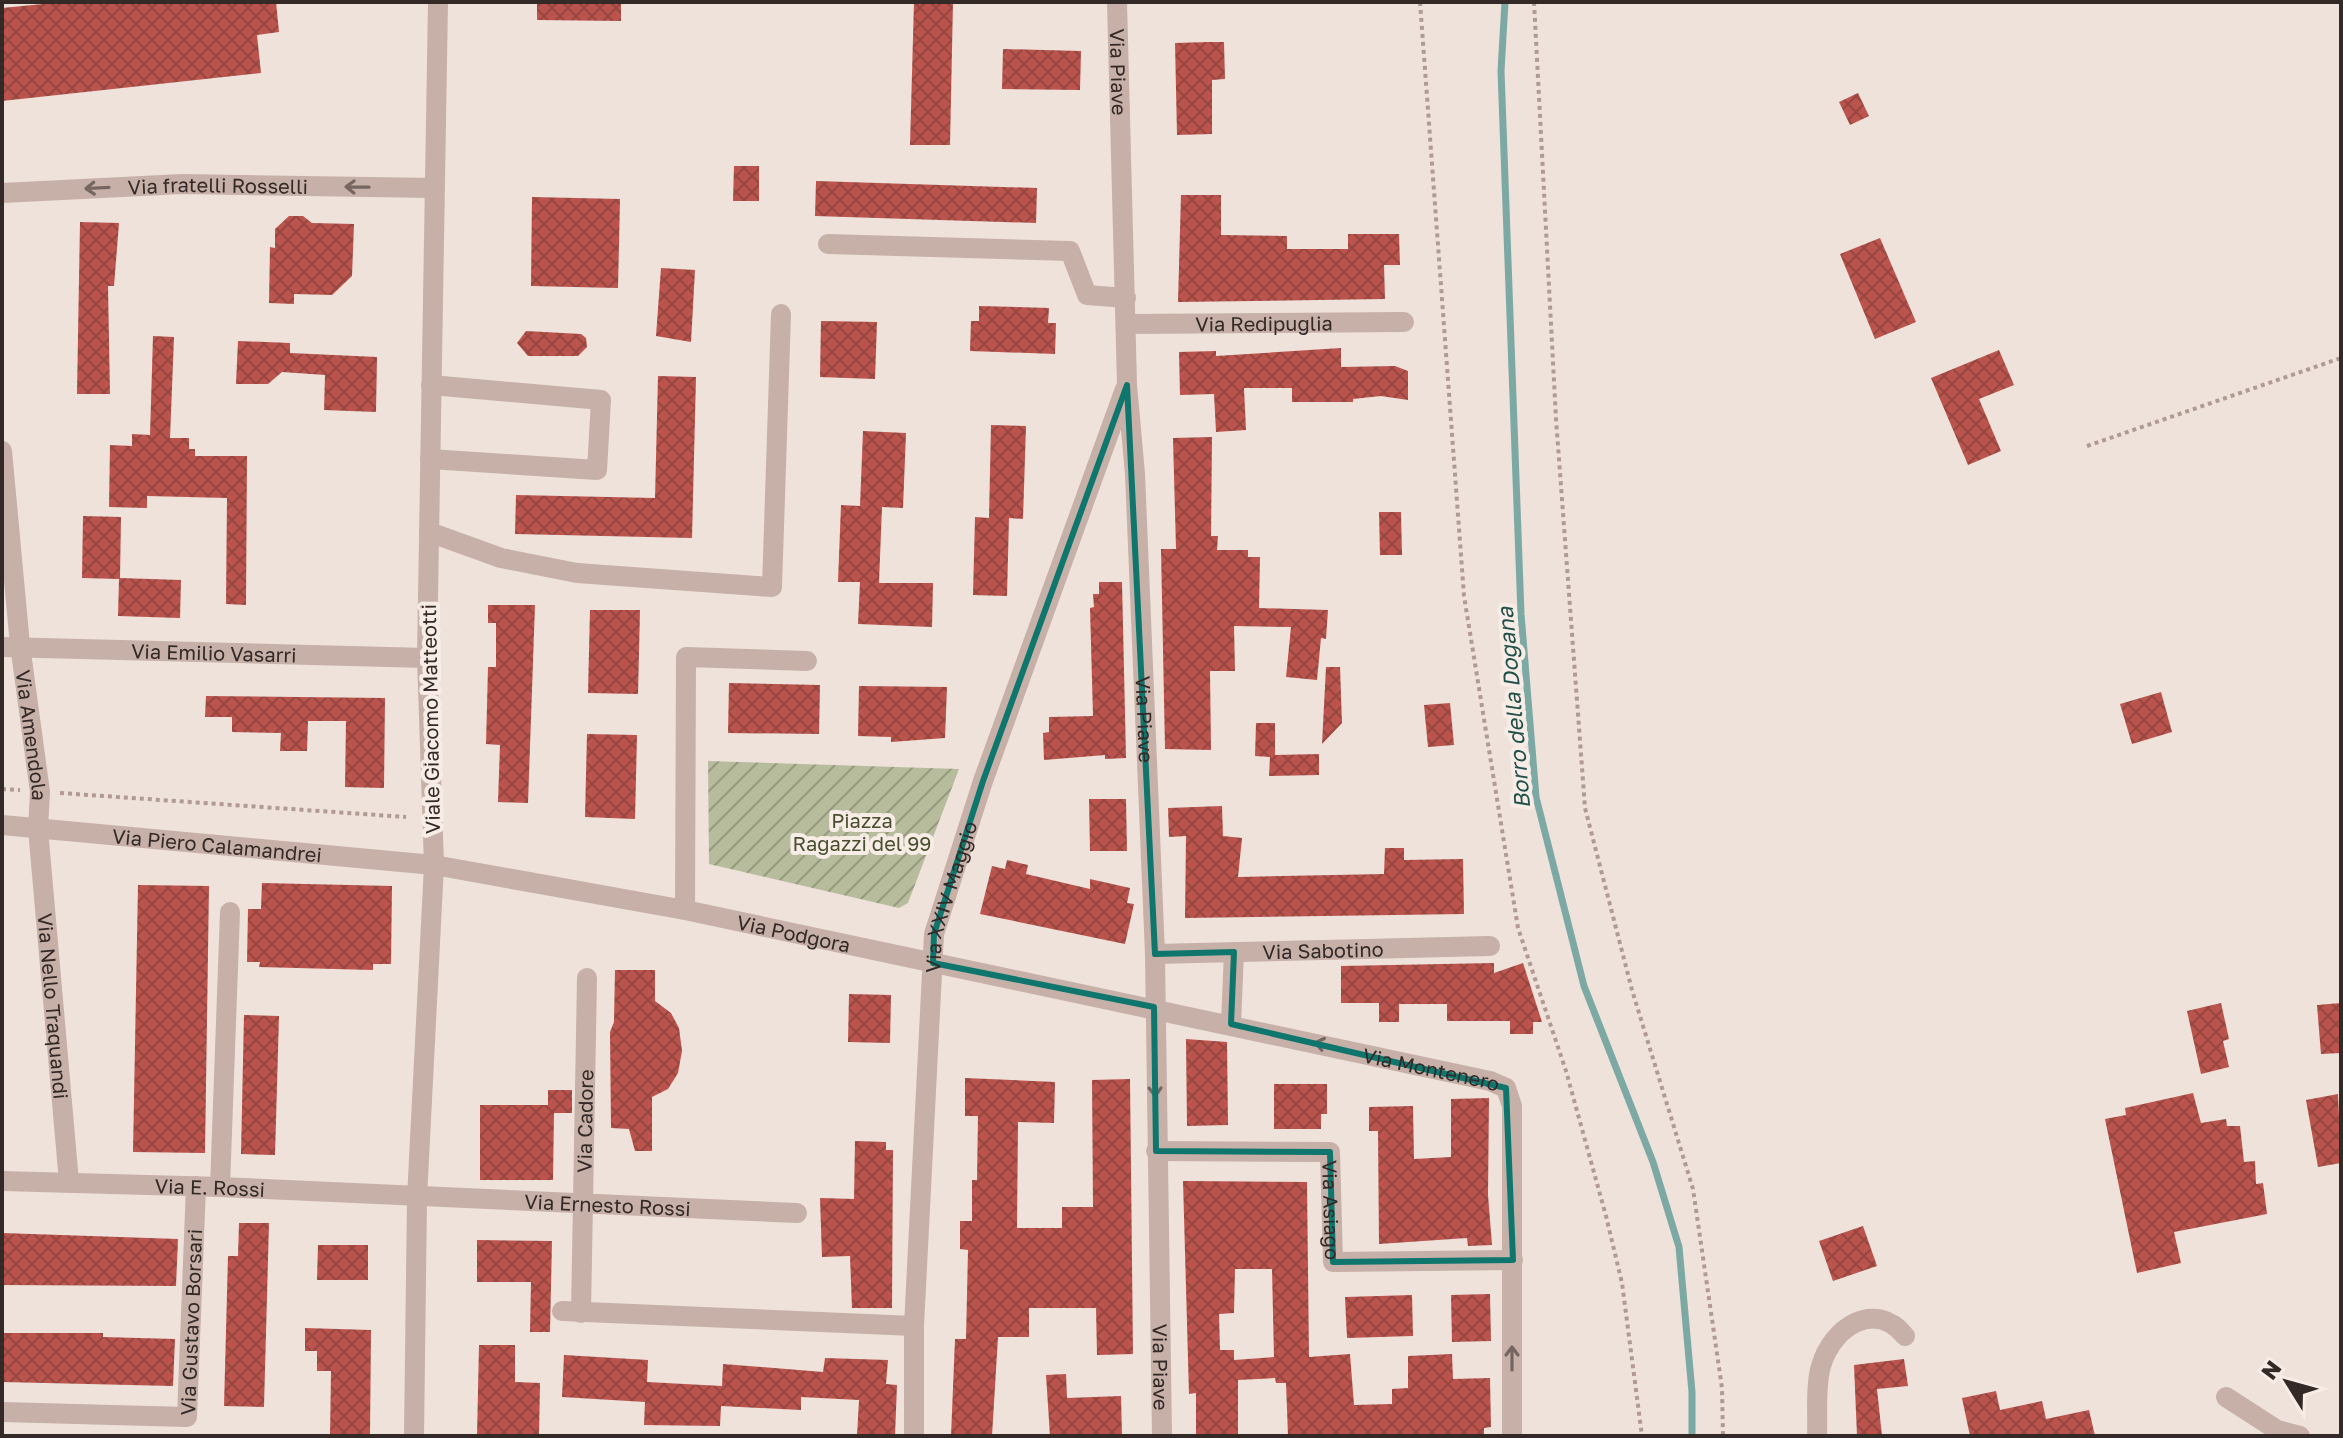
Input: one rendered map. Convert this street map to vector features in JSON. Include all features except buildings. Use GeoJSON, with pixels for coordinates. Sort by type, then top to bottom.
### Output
{"type":"FeatureCollection","features":[{"type":"Feature","properties":{"kind":"street","name":"Viale Giacomo Matteotti"},"geometry":{"type":"LineString","coordinates":[[414,1436],[417,1198],[434,865],[427,658],[438,2]]}},
{"type":"Feature","properties":{"kind":"street","name":"Via Piave"},"geometry":{"type":"LineString","coordinates":[[1117,2],[1127,385],[1135,474],[1155,954],[1162,1436]]}},
{"type":"Feature","properties":{"kind":"street","name":"Via fratelli Rosselli"},"geometry":{"type":"LineString","coordinates":[[2,193],[182,184],[434,188]]}},
{"type":"Feature","properties":{"kind":"street"},"geometry":{"type":"LineString","coordinates":[[828,244],[1070,251],[1087,295],[1126,298]]}},
{"type":"Feature","properties":{"kind":"street"},"geometry":{"type":"LineString","coordinates":[[429,532],[501,558],[577,573],[772,587],[781,314]]}},
{"type":"Feature","properties":{"kind":"street","name":"Via Redipuglia"},"geometry":{"type":"LineString","coordinates":[[1126,324],[1404,322]]}},
{"type":"Feature","properties":{"kind":"street"},"geometry":{"type":"LineString","coordinates":[[430,459],[597,470],[601,400],[431,385]]}},
{"type":"Feature","properties":{"kind":"street","name":"Via XXIV Maggio"},"geometry":{"type":"LineString","coordinates":[[914,1436],[914,1326],[934,934],[983,781],[1127,385]]}},
{"type":"Feature","properties":{"kind":"street","name":"Via Amendola"},"geometry":{"type":"LineString","coordinates":[[2,451],[11,646],[40,792],[38,829]]}},
{"type":"Feature","properties":{"kind":"street","name":"Via Emilio Vasarri"},"geometry":{"type":"LineString","coordinates":[[11,646],[427,658]]}},
{"type":"Feature","properties":{"kind":"street"},"geometry":{"type":"LineString","coordinates":[[685,910],[686,657],[807,661]]}},
{"type":"Feature","properties":{"kind":"street","name":"Via Piero Calamandrei"},"geometry":{"type":"LineString","coordinates":[[2,825],[434,865]]}},
{"type":"Feature","properties":{"kind":"street","name":"Via Nello Traquandi"},"geometry":{"type":"LineString","coordinates":[[38,829],[69,1182]]}},
{"type":"Feature","properties":{"kind":"street","name":"Via Podgora"},"geometry":{"type":"LineString","coordinates":[[434,865],[685,910],[1154,1007]]}},
{"type":"Feature","properties":{"kind":"street"},"geometry":{"type":"LineString","coordinates":[[220,1187],[230,912]]}},
{"type":"Feature","properties":{"kind":"street","name":"Via Sabotino"},"geometry":{"type":"LineString","coordinates":[[1155,954],[1490,946]]}},
{"type":"Feature","properties":{"kind":"street"},"geometry":{"type":"LineString","coordinates":[[1231,1024],[1234,952]]}},
{"type":"Feature","properties":{"kind":"street","name":"Via Cadore"},"geometry":{"type":"LineString","coordinates":[[587,978],[584,1204],[571,1312],[914,1326]]}},
{"type":"Feature","properties":{"kind":"street","name":"Via Montenero"},"geometry":{"type":"LineString","coordinates":[[1154,1007],[1490,1081],[1506,1088],[1512,1106],[1512,1436]]}},
{"type":"Feature","properties":{"kind":"street","name":"Via Asiago"},"geometry":{"type":"LineString","coordinates":[[1156,1151],[1330,1152],[1333,1262],[1513,1260]]}},
{"type":"Feature","properties":{"kind":"street","name":"Via E. Rossi"},"geometry":{"type":"LineString","coordinates":[[2,1181],[196,1186],[417,1198]]}},
{"type":"Feature","properties":{"kind":"street","name":"Via Gustavo Borsari"},"geometry":{"type":"LineString","coordinates":[[2,1412],[187,1417],[196,1186]]}},
{"type":"Feature","properties":{"kind":"street","name":"Via Ernesto Rossi"},"geometry":{"type":"LineString","coordinates":[[417,1198],[797,1213]]}},
{"type":"Feature","properties":{"kind":"street"},"geometry":{"type":"LineString","coordinates":[[1817,1436],[1821,1368],[1832,1341],[1854,1322],[1873,1316],[1897,1326],[1905,1336]]}},
{"type":"Feature","properties":{"kind":"street"},"geometry":{"type":"LineString","coordinates":[[2226,1397],[2277,1430],[2300,1436]]}},
{"type":"Feature","properties":{"kind":"path"},"geometry":{"type":"LineString","coordinates":[[1420,2],[1464,596],[1518,928],[1566,1071],[1606,1216],[1622,1283],[1642,1436]]}},
{"type":"Feature","properties":{"kind":"path"},"geometry":{"type":"LineString","coordinates":[[1534,2],[1556,419],[1585,808],[1632,990],[1693,1189],[1722,1388],[1723,1436]]}},
{"type":"Feature","properties":{"kind":"path"},"geometry":{"type":"LineString","coordinates":[[2087,446],[2341,358]]}},
{"type":"Feature","properties":{"kind":"path"},"geometry":{"type":"LineString","coordinates":[[2,789],[406,817]]}},
{"type":"Feature","properties":{"kind":"highlighted area"},"geometry":{"type":"Polygon","coordinates":[[[1127,385],[1155,954],[1234,952],[1231,1024],[1506,1088],[1513,1260],[1333,1262],[1330,1152],[1156,1151],[1154,1007],[933,963],[934,934],[983,781],[1127,385]]]}},
{"type":"Feature","properties":{"kind":"green space","name":"Piazza Ragazzi del 99"},"geometry":{"type":"Polygon","coordinates":[[[708,761],[959,769],[908,903],[899,908],[709,864],[708,761]]]}},
{"type":"Feature","properties":{"kind":"waterway","name":"Borro della Dogana"},"geometry":{"type":"LineString","coordinates":[[1505,2],[1501,71],[1521,614],[1536,797],[1584,986],[1653,1162],[1679,1247],[1692,1392],[1692,1436]]}}]}
